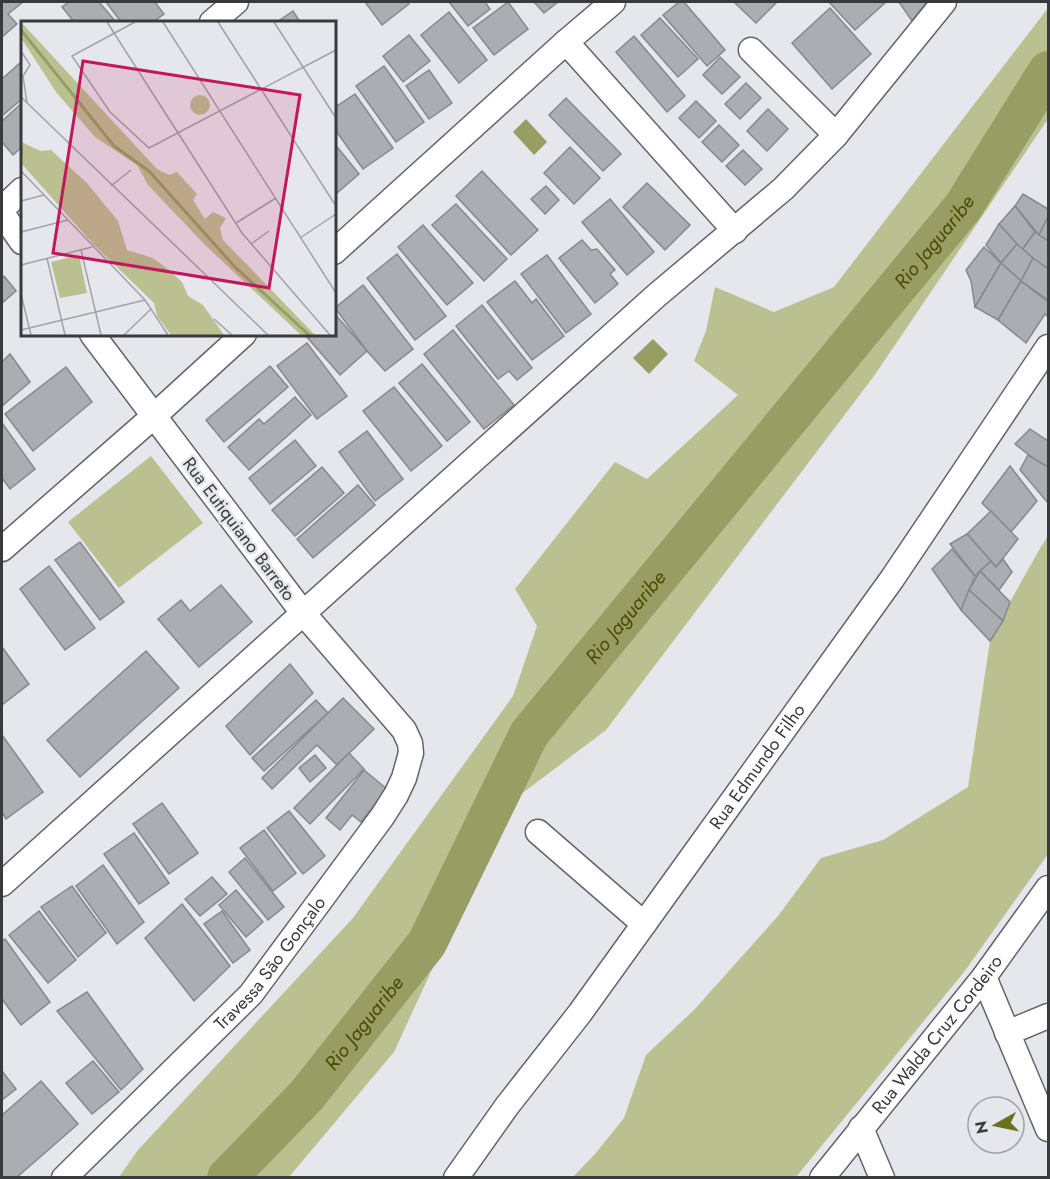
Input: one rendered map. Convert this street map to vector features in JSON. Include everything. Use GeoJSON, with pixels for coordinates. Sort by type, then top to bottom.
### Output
{"type":"FeatureCollection","features":[{"type":"Feature","properties":{"kind":"street"},"geometry":{"type":"LineString","coordinates":[[213,21],[236,2]]}},
{"type":"Feature","properties":{"kind":"street"},"geometry":{"type":"LineString","coordinates":[[336,250],[614,2]]}},
{"type":"Feature","properties":{"kind":"street"},"geometry":{"type":"LineString","coordinates":[[2,884],[657,295],[783,189],[836,135],[944,2]]}},
{"type":"Feature","properties":{"kind":"street"},"geometry":{"type":"LineString","coordinates":[[567,42],[735,231]]}},
{"type":"Feature","properties":{"kind":"street"},"geometry":{"type":"LineString","coordinates":[[752,50],[836,135]]}},
{"type":"Feature","properties":{"kind":"street"},"geometry":{"type":"LineString","coordinates":[[21,191],[2,211],[21,240]]}},
{"type":"Feature","properties":{"kind":"street","name":"Rua Eutiquiano Barreto"},"geometry":{"type":"LineString","coordinates":[[93,336],[303,613],[392,717]]}},
{"type":"Feature","properties":{"kind":"street"},"geometry":{"type":"LineString","coordinates":[[2,549],[242,336]]}},
{"type":"Feature","properties":{"kind":"street","name":"Rua Edmundo Filho"},"geometry":{"type":"LineString","coordinates":[[456,1178],[507,1106],[580,1013],[892,579],[1048,347]]}},
{"type":"Feature","properties":{"kind":"street","name":"Travessa São Gonçalo"},"geometry":{"type":"LineString","coordinates":[[64,1178],[251,994],[382,817],[404,778],[411,753],[410,742],[404,730],[392,717]]}},
{"type":"Feature","properties":{"kind":"street"},"geometry":{"type":"LineString","coordinates":[[538,832],[644,924]]}},
{"type":"Feature","properties":{"kind":"street","name":"Rua Walda Cruz Cordeiro"},"geometry":{"type":"LineString","coordinates":[[822,1178],[984,977],[1048,888]]}},
{"type":"Feature","properties":{"kind":"street"},"geometry":{"type":"LineString","coordinates":[[984,977],[1048,1129]]}},
{"type":"Feature","properties":{"kind":"street"},"geometry":{"type":"LineString","coordinates":[[1007,1033],[1048,1016]]}},
{"type":"Feature","properties":{"kind":"street"},"geometry":{"type":"LineString","coordinates":[[861,1128],[882,1178]]}},
{"type":"Feature","properties":{"kind":"shaded area"},"geometry":{"type":"Polygon","coordinates":[[[1048,8],[1048,119],[874,376],[606,730],[508,804],[394,1052],[289,1177],[119,1177],[138,1150],[353,918],[513,696],[537,626],[515,589],[615,462],[647,479],[738,395],[694,361],[706,331],[715,287],[774,312],[834,287],[1048,8]]]}},
{"type":"Feature","properties":{"kind":"shaded area"},"geometry":{"type":"Polygon","coordinates":[[[526,119],[547,142],[534,155],[513,132],[526,119]]]}},
{"type":"Feature","properties":{"kind":"shaded area"},"geometry":{"type":"Polygon","coordinates":[[[653,339],[668,354],[649,374],[633,358],[653,339]]]}},
{"type":"Feature","properties":{"kind":"shaded area"},"geometry":{"type":"Polygon","coordinates":[[[151,456],[203,523],[119,588],[68,522],[151,456]]]}},
{"type":"Feature","properties":{"kind":"shaded area"},"geometry":{"type":"Polygon","coordinates":[[[1048,536],[1048,854],[964,972],[796,1177],[572,1178],[624,1118],[646,1055],[694,1010],[778,916],[821,858],[883,840],[968,787],[990,641],[1048,536]]]}},
{"type":"Feature","properties":{"kind":"building"},"geometry":{"type":"Polygon","coordinates":[[[2,2],[23,2],[8,14],[17,24],[2,37],[2,2]]]}},
{"type":"Feature","properties":{"kind":"building"},"geometry":{"type":"Polygon","coordinates":[[[69,2],[99,2],[115,21],[73,21],[62,7],[69,2]]]}},
{"type":"Feature","properties":{"kind":"building"},"geometry":{"type":"Polygon","coordinates":[[[106,2],[155,2],[164,14],[154,21],[120,21],[106,2]]]}},
{"type":"Feature","properties":{"kind":"building"},"geometry":{"type":"Polygon","coordinates":[[[365,2],[407,2],[409,4],[382,25],[365,2]]]}},
{"type":"Feature","properties":{"kind":"building"},"geometry":{"type":"Polygon","coordinates":[[[449,2],[485,2],[490,9],[468,26],[449,2]]]}},
{"type":"Feature","properties":{"kind":"building"},"geometry":{"type":"Polygon","coordinates":[[[508,2],[528,29],[494,55],[473,28],[508,2]]]}},
{"type":"Feature","properties":{"kind":"building"},"geometry":{"type":"Polygon","coordinates":[[[534,2],[558,2],[544,13],[534,2]]]}},
{"type":"Feature","properties":{"kind":"building"},"geometry":{"type":"Polygon","coordinates":[[[679,2],[684,2],[725,50],[707,66],[663,15],[679,2]]]}},
{"type":"Feature","properties":{"kind":"building"},"geometry":{"type":"Polygon","coordinates":[[[734,2],[777,2],[756,23],[734,2]]]}},
{"type":"Feature","properties":{"kind":"building"},"geometry":{"type":"Polygon","coordinates":[[[829,2],[886,2],[855,30],[829,2]]]}},
{"type":"Feature","properties":{"kind":"building"},"geometry":{"type":"Polygon","coordinates":[[[899,2],[927,2],[912,21],[899,2]]]}},
{"type":"Feature","properties":{"kind":"building"},"geometry":{"type":"Polygon","coordinates":[[[830,8],[871,54],[832,89],[792,43],[830,8]]]}},
{"type":"Feature","properties":{"kind":"building"},"geometry":{"type":"Polygon","coordinates":[[[293,11],[299,21],[278,21],[293,11]]]}},
{"type":"Feature","properties":{"kind":"building"},"geometry":{"type":"Polygon","coordinates":[[[449,12],[487,60],[459,83],[421,35],[449,12]]]}},
{"type":"Feature","properties":{"kind":"building"},"geometry":{"type":"Polygon","coordinates":[[[660,18],[698,59],[678,77],[641,35],[660,18]]]}},
{"type":"Feature","properties":{"kind":"building"},"geometry":{"type":"Polygon","coordinates":[[[409,35],[430,61],[403,82],[383,56],[409,35]]]}},
{"type":"Feature","properties":{"kind":"building"},"geometry":{"type":"Polygon","coordinates":[[[634,36],[685,96],[667,112],[616,52],[634,36]]]}},
{"type":"Feature","properties":{"kind":"building"},"geometry":{"type":"Polygon","coordinates":[[[720,57],[740,77],[722,94],[703,75],[720,57]]]}},
{"type":"Feature","properties":{"kind":"building"},"geometry":{"type":"Polygon","coordinates":[[[20,63],[21,100],[2,116],[2,79],[20,63]]]}},
{"type":"Feature","properties":{"kind":"building"},"geometry":{"type":"Polygon","coordinates":[[[384,66],[424,122],[396,142],[356,86],[384,66]]]}},
{"type":"Feature","properties":{"kind":"building"},"geometry":{"type":"Polygon","coordinates":[[[429,70],[452,103],[429,119],[406,86],[429,70]]]}},
{"type":"Feature","properties":{"kind":"building"},"geometry":{"type":"Polygon","coordinates":[[[746,83],[761,98],[740,119],[725,104],[746,83]]]}},
{"type":"Feature","properties":{"kind":"building"},"geometry":{"type":"Polygon","coordinates":[[[355,94],[393,148],[363,169],[336,131],[336,107],[355,94]]]}},
{"type":"Feature","properties":{"kind":"building"},"geometry":{"type":"Polygon","coordinates":[[[566,98],[621,154],[603,171],[549,115],[566,98]]]}},
{"type":"Feature","properties":{"kind":"building"},"geometry":{"type":"Polygon","coordinates":[[[696,101],[716,121],[699,138],[679,118],[696,101]]]}},
{"type":"Feature","properties":{"kind":"building"},"geometry":{"type":"Polygon","coordinates":[[[21,104],[21,148],[13,155],[2,142],[2,121],[21,104]]]}},
{"type":"Feature","properties":{"kind":"building"},"geometry":{"type":"Polygon","coordinates":[[[768,109],[788,129],[767,151],[747,131],[768,109]]]}},
{"type":"Feature","properties":{"kind":"building"},"geometry":{"type":"Polygon","coordinates":[[[719,125],[739,145],[722,162],[702,142],[719,125]]]}},
{"type":"Feature","properties":{"kind":"building"},"geometry":{"type":"Polygon","coordinates":[[[336,145],[359,174],[336,192],[336,145]]]}},
{"type":"Feature","properties":{"kind":"building"},"geometry":{"type":"Polygon","coordinates":[[[570,147],[600,178],[574,204],[544,173],[570,147]]]}},
{"type":"Feature","properties":{"kind":"building"},"geometry":{"type":"Polygon","coordinates":[[[743,150],[762,169],[745,185],[726,166],[743,150]]]}},
{"type":"Feature","properties":{"kind":"building"},"geometry":{"type":"Polygon","coordinates":[[[482,171],[538,230],[511,255],[456,196],[482,171]]]}},
{"type":"Feature","properties":{"kind":"building"},"geometry":{"type":"Polygon","coordinates":[[[647,183],[690,225],[665,250],[623,207],[647,183]]]}},
{"type":"Feature","properties":{"kind":"building"},"geometry":{"type":"Polygon","coordinates":[[[546,186],[559,200],[545,214],[531,199],[546,186]]]}},
{"type":"Feature","properties":{"kind":"building"},"geometry":{"type":"Polygon","coordinates":[[[1023,194],[1048,209],[1048,217],[1039,235],[1015,206],[1023,194]]]}},
{"type":"Feature","properties":{"kind":"building"},"geometry":{"type":"Polygon","coordinates":[[[610,199],[654,252],[627,275],[582,222],[610,199]]]}},
{"type":"Feature","properties":{"kind":"building"},"geometry":{"type":"Polygon","coordinates":[[[456,204],[507,259],[484,281],[432,225],[456,204]]]}},
{"type":"Feature","properties":{"kind":"building"},"geometry":{"type":"Polygon","coordinates":[[[1015,206],[1035,232],[1022,250],[999,224],[1015,206]]]}},
{"type":"Feature","properties":{"kind":"building"},"geometry":{"type":"Polygon","coordinates":[[[1048,217],[1048,241],[1039,235],[1048,217]]]}},
{"type":"Feature","properties":{"kind":"building"},"geometry":{"type":"Polygon","coordinates":[[[999,224],[1017,244],[1001,263],[986,245],[999,224]]]}},
{"type":"Feature","properties":{"kind":"building"},"geometry":{"type":"Polygon","coordinates":[[[423,225],[473,283],[447,305],[398,247],[423,225]]]}},
{"type":"Feature","properties":{"kind":"building"},"geometry":{"type":"Polygon","coordinates":[[[1035,232],[1048,241],[1048,270],[1022,250],[1035,232]]]}},
{"type":"Feature","properties":{"kind":"building"},"geometry":{"type":"Polygon","coordinates":[[[582,240],[591,250],[597,249],[615,270],[610,274],[618,284],[595,303],[559,258],[582,240]]]}},
{"type":"Feature","properties":{"kind":"building"},"geometry":{"type":"Polygon","coordinates":[[[1017,244],[1033,258],[1021,281],[1001,263],[1017,244]]]}},
{"type":"Feature","properties":{"kind":"building"},"geometry":{"type":"Polygon","coordinates":[[[984,247],[1001,263],[975,307],[971,281],[966,270],[984,247]]]}},
{"type":"Feature","properties":{"kind":"building"},"geometry":{"type":"Polygon","coordinates":[[[397,254],[446,316],[415,340],[367,278],[397,254]]]}},
{"type":"Feature","properties":{"kind":"building"},"geometry":{"type":"Polygon","coordinates":[[[547,255],[591,314],[566,333],[521,274],[547,255]]]}},
{"type":"Feature","properties":{"kind":"building"},"geometry":{"type":"Polygon","coordinates":[[[1033,258],[1048,269],[1048,300],[1021,281],[1033,258]]]}},
{"type":"Feature","properties":{"kind":"building"},"geometry":{"type":"Polygon","coordinates":[[[1001,263],[1021,281],[998,320],[975,307],[1001,263]]]}},
{"type":"Feature","properties":{"kind":"building"},"geometry":{"type":"Polygon","coordinates":[[[4,276],[16,291],[2,303],[2,278],[4,276]]]}},
{"type":"Feature","properties":{"kind":"building"},"geometry":{"type":"Polygon","coordinates":[[[515,281],[532,303],[536,299],[564,336],[532,360],[487,302],[515,281]]]}},
{"type":"Feature","properties":{"kind":"building"},"geometry":{"type":"Polygon","coordinates":[[[1021,281],[1048,302],[1048,317],[1045,314],[1026,343],[998,320],[1021,281]]]}},
{"type":"Feature","properties":{"kind":"building"},"geometry":{"type":"Polygon","coordinates":[[[363,285],[413,349],[385,371],[367,351],[336,307],[363,285]]]}},
{"type":"Feature","properties":{"kind":"building"},"geometry":{"type":"Polygon","coordinates":[[[482,305],[532,368],[517,380],[509,371],[498,379],[456,326],[482,305]]]}},
{"type":"Feature","properties":{"kind":"building"},"geometry":{"type":"Polygon","coordinates":[[[336,315],[367,351],[340,375],[306,336],[336,336],[336,315]]]}},
{"type":"Feature","properties":{"kind":"building"},"geometry":{"type":"Polygon","coordinates":[[[453,330],[514,405],[484,429],[424,354],[453,330]]]}},
{"type":"Feature","properties":{"kind":"building"},"geometry":{"type":"Polygon","coordinates":[[[307,343],[347,396],[317,419],[277,366],[307,343]]]}},
{"type":"Feature","properties":{"kind":"building"},"geometry":{"type":"Polygon","coordinates":[[[10,354],[30,382],[2,406],[2,362],[10,354]]]}},
{"type":"Feature","properties":{"kind":"building"},"geometry":{"type":"Polygon","coordinates":[[[422,364],[470,422],[447,441],[399,383],[422,364]]]}},
{"type":"Feature","properties":{"kind":"building"},"geometry":{"type":"Polygon","coordinates":[[[270,366],[288,387],[224,442],[206,420],[270,366]]]}},
{"type":"Feature","properties":{"kind":"building"},"geometry":{"type":"Polygon","coordinates":[[[66,367],[92,402],[33,451],[5,414],[66,367]]]}},
{"type":"Feature","properties":{"kind":"building"},"geometry":{"type":"Polygon","coordinates":[[[394,387],[442,446],[411,471],[363,411],[394,387]]]}},
{"type":"Feature","properties":{"kind":"building"},"geometry":{"type":"Polygon","coordinates":[[[295,397],[311,415],[249,470],[228,447],[259,419],[264,424],[295,397]]]}},
{"type":"Feature","properties":{"kind":"building"},"geometry":{"type":"Polygon","coordinates":[[[2,423],[35,469],[10,489],[2,478],[2,423]]]}},
{"type":"Feature","properties":{"kind":"building"},"geometry":{"type":"Polygon","coordinates":[[[1030,429],[1048,441],[1048,470],[1015,444],[1030,429]]]}},
{"type":"Feature","properties":{"kind":"building"},"geometry":{"type":"Polygon","coordinates":[[[367,431],[403,479],[375,501],[339,452],[367,431]]]}},
{"type":"Feature","properties":{"kind":"building"},"geometry":{"type":"Polygon","coordinates":[[[295,440],[316,466],[270,504],[249,478],[295,440]]]}},
{"type":"Feature","properties":{"kind":"building"},"geometry":{"type":"Polygon","coordinates":[[[1028,455],[1048,467],[1048,503],[1020,470],[1028,455]]]}},
{"type":"Feature","properties":{"kind":"building"},"geometry":{"type":"Polygon","coordinates":[[[1010,466],[1037,501],[1011,532],[982,503],[1010,466]]]}},
{"type":"Feature","properties":{"kind":"building"},"geometry":{"type":"Polygon","coordinates":[[[322,467],[344,493],[295,536],[272,510],[322,467]]]}},
{"type":"Feature","properties":{"kind":"building"},"geometry":{"type":"Polygon","coordinates":[[[358,485],[375,505],[313,558],[297,539],[358,485]]]}},
{"type":"Feature","properties":{"kind":"building"},"geometry":{"type":"Polygon","coordinates":[[[991,511],[1018,539],[996,567],[967,534],[991,511]]]}},
{"type":"Feature","properties":{"kind":"building"},"geometry":{"type":"Polygon","coordinates":[[[967,534],[991,561],[975,576],[950,544],[967,534]]]}},
{"type":"Feature","properties":{"kind":"building"},"geometry":{"type":"Polygon","coordinates":[[[80,542],[124,602],[100,620],[55,560],[80,542]]]}},
{"type":"Feature","properties":{"kind":"building"},"geometry":{"type":"Polygon","coordinates":[[[952,549],[975,576],[961,610],[932,569],[952,549]]]}},
{"type":"Feature","properties":{"kind":"building"},"geometry":{"type":"Polygon","coordinates":[[[1003,559],[1012,572],[999,590],[980,571],[991,561],[996,567],[1003,559]]]}},
{"type":"Feature","properties":{"kind":"building"},"geometry":{"type":"Polygon","coordinates":[[[49,566],[95,628],[65,650],[20,589],[49,566]]]}},
{"type":"Feature","properties":{"kind":"building"},"geometry":{"type":"Polygon","coordinates":[[[980,571],[1010,602],[1003,621],[969,590],[980,571]]]}},
{"type":"Feature","properties":{"kind":"building"},"geometry":{"type":"Polygon","coordinates":[[[221,585],[252,622],[199,667],[158,619],[181,600],[190,611],[221,585]]]}},
{"type":"Feature","properties":{"kind":"building"},"geometry":{"type":"Polygon","coordinates":[[[969,590],[1003,621],[990,641],[961,610],[969,590]]]}},
{"type":"Feature","properties":{"kind":"building"},"geometry":{"type":"Polygon","coordinates":[[[2,647],[29,684],[3,704],[2,702],[2,647]]]}},
{"type":"Feature","properties":{"kind":"building"},"geometry":{"type":"Polygon","coordinates":[[[146,651],[179,688],[80,777],[47,740],[146,651]]]}},
{"type":"Feature","properties":{"kind":"building"},"geometry":{"type":"Polygon","coordinates":[[[290,664],[313,693],[250,755],[226,726],[290,664]]]}},
{"type":"Feature","properties":{"kind":"building"},"geometry":{"type":"Polygon","coordinates":[[[343,698],[374,729],[337,765],[317,745],[272,789],[262,778],[343,698]]]}},
{"type":"Feature","properties":{"kind":"building"},"geometry":{"type":"Polygon","coordinates":[[[316,700],[328,713],[264,771],[252,758],[316,700]]]}},
{"type":"Feature","properties":{"kind":"building"},"geometry":{"type":"Polygon","coordinates":[[[2,735],[43,792],[6,819],[2,812],[2,735]]]}},
{"type":"Feature","properties":{"kind":"building"},"geometry":{"type":"Polygon","coordinates":[[[349,753],[364,769],[310,824],[294,808],[349,753]]]}},
{"type":"Feature","properties":{"kind":"building"},"geometry":{"type":"Polygon","coordinates":[[[315,755],[326,768],[310,782],[299,768],[315,755]]]}},
{"type":"Feature","properties":{"kind":"building"},"geometry":{"type":"Polygon","coordinates":[[[364,770],[387,789],[361,822],[352,815],[340,830],[326,818],[364,770]]]}},
{"type":"Feature","properties":{"kind":"building"},"geometry":{"type":"Polygon","coordinates":[[[162,803],[198,853],[169,874],[133,824],[162,803]]]}},
{"type":"Feature","properties":{"kind":"building"},"geometry":{"type":"Polygon","coordinates":[[[289,811],[325,856],[303,874],[267,828],[289,811]]]}},
{"type":"Feature","properties":{"kind":"building"},"geometry":{"type":"Polygon","coordinates":[[[264,830],[296,873],[273,891],[240,848],[264,830]]]}},
{"type":"Feature","properties":{"kind":"building"},"geometry":{"type":"Polygon","coordinates":[[[134,833],[169,883],[139,904],[104,854],[134,833]]]}},
{"type":"Feature","properties":{"kind":"building"},"geometry":{"type":"Polygon","coordinates":[[[245,858],[284,907],[268,920],[229,872],[245,858]]]}},
{"type":"Feature","properties":{"kind":"building"},"geometry":{"type":"Polygon","coordinates":[[[103,865],[144,922],[117,944],[76,886],[103,865]]]}},
{"type":"Feature","properties":{"kind":"building"},"geometry":{"type":"Polygon","coordinates":[[[212,877],[227,894],[200,916],[185,899],[212,877]]]}},
{"type":"Feature","properties":{"kind":"building"},"geometry":{"type":"Polygon","coordinates":[[[72,886],[106,933],[78,957],[41,907],[72,886]]]}},
{"type":"Feature","properties":{"kind":"building"},"geometry":{"type":"Polygon","coordinates":[[[236,890],[263,922],[246,937],[219,905],[236,890]]]}},
{"type":"Feature","properties":{"kind":"building"},"geometry":{"type":"Polygon","coordinates":[[[182,904],[230,966],[194,1001],[145,938],[182,904]]]}},
{"type":"Feature","properties":{"kind":"building"},"geometry":{"type":"Polygon","coordinates":[[[39,911],[76,960],[48,983],[9,935],[39,911]]]}},
{"type":"Feature","properties":{"kind":"building"},"geometry":{"type":"Polygon","coordinates":[[[222,911],[250,950],[233,963],[204,924],[222,911]]]}},
{"type":"Feature","properties":{"kind":"building"},"geometry":{"type":"Polygon","coordinates":[[[5,939],[50,1002],[21,1025],[2,999],[2,941],[5,939]]]}},
{"type":"Feature","properties":{"kind":"building"},"geometry":{"type":"Polygon","coordinates":[[[87,992],[143,1069],[121,1090],[57,1011],[87,992]]]}},
{"type":"Feature","properties":{"kind":"building"},"geometry":{"type":"Polygon","coordinates":[[[93,1061],[119,1092],[92,1114],[66,1083],[93,1061]]]}},
{"type":"Feature","properties":{"kind":"building"},"geometry":{"type":"Polygon","coordinates":[[[2,1071],[16,1089],[2,1100],[2,1071]]]}},
{"type":"Feature","properties":{"kind":"building"},"geometry":{"type":"Polygon","coordinates":[[[41,1081],[78,1124],[16,1178],[2,1178],[2,1115],[41,1081]]]}},
{"type":"Feature","properties":{"kind":"waterway","name":"Rio Jaguaribe"},"geometry":{"type":"LineString","coordinates":[[227,1178],[307,1095],[427,943],[529,734],[963,207],[1048,71]]}}]}
